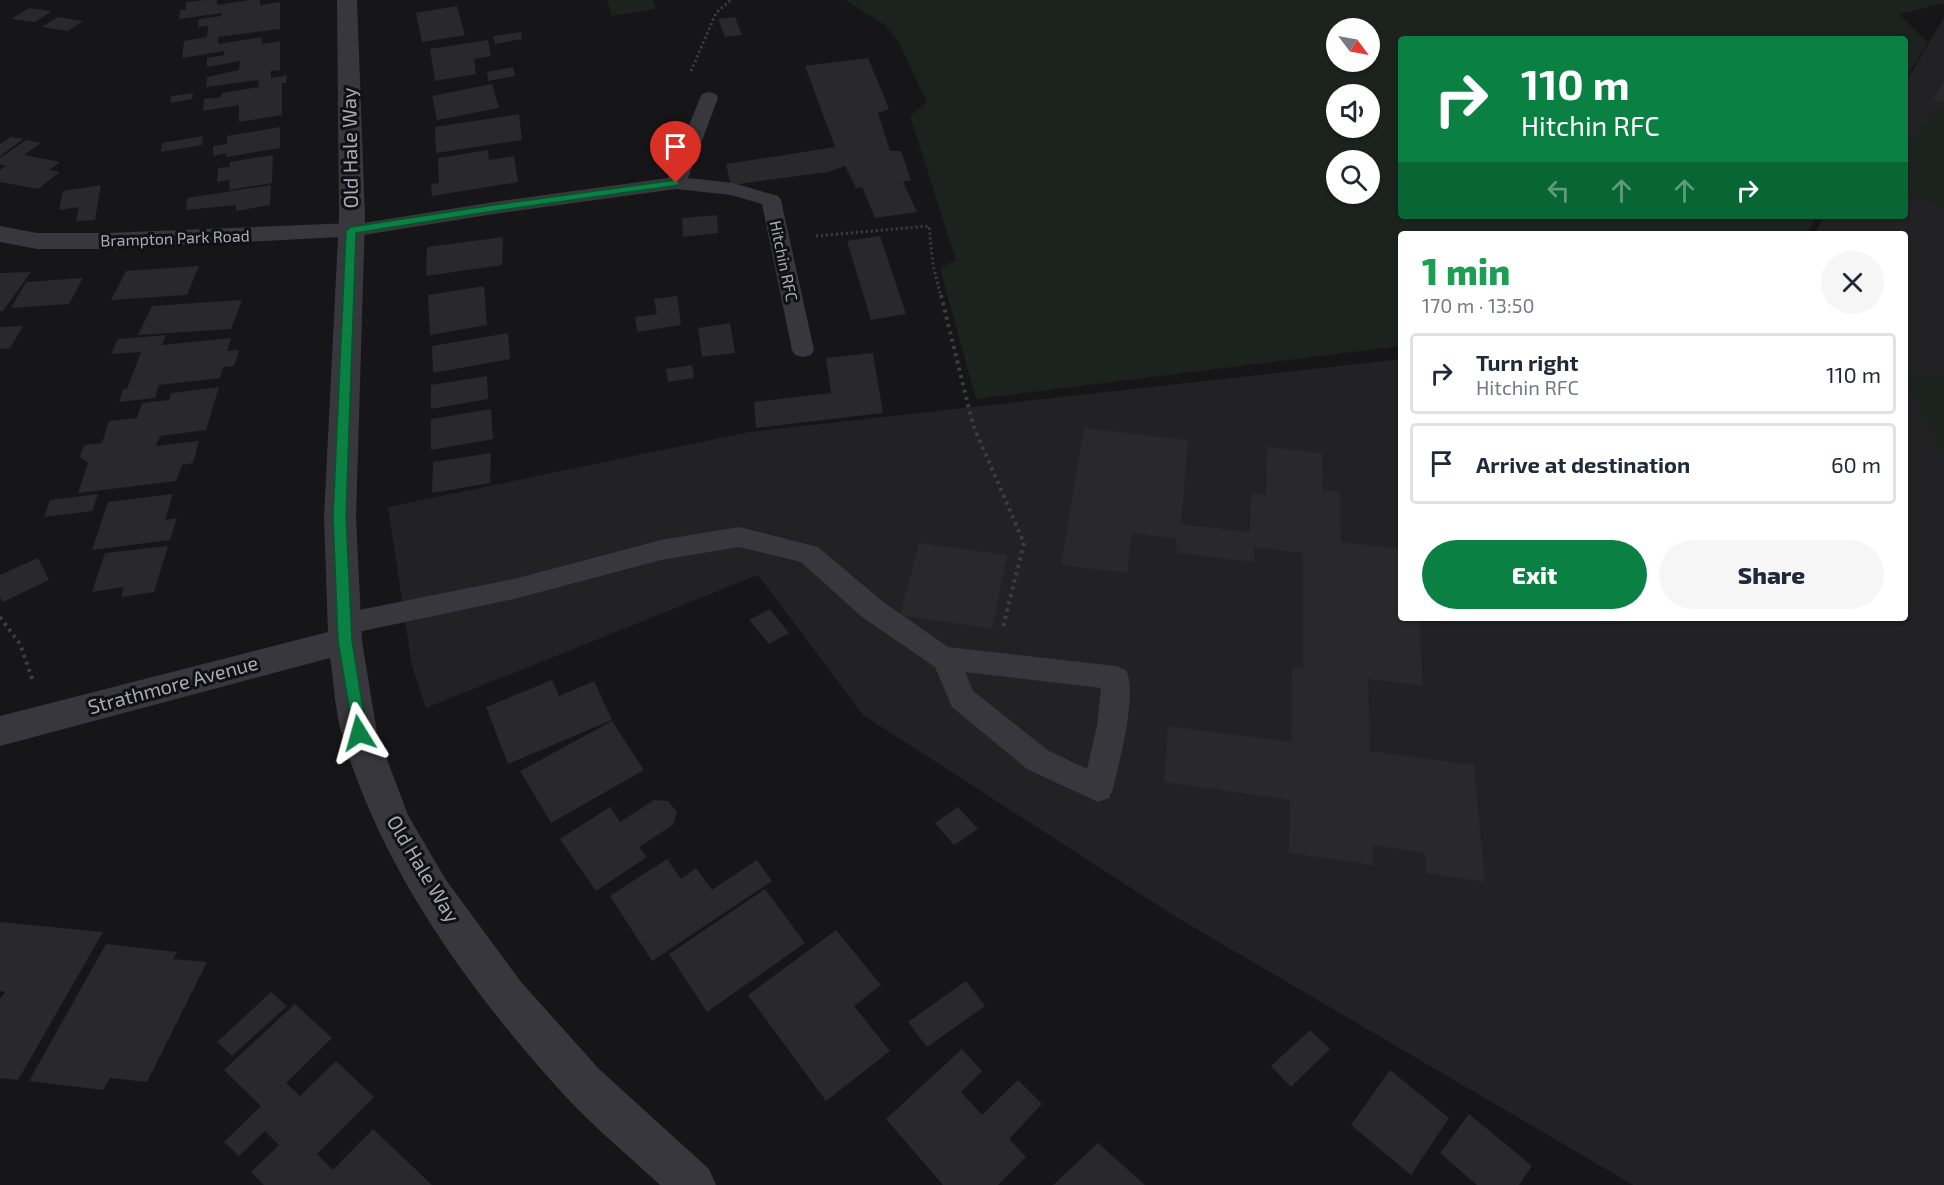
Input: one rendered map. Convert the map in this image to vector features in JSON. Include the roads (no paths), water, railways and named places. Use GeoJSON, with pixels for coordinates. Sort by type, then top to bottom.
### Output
{"type":"FeatureCollection","features":[{"type":"Feature","properties":{"kind":"street","name":"Old Hale Way"},"geometry":{"type":"LineString","coordinates":[[347,0],[351,231],[340,517],[345,632],[359,733],[392,822],[432,893],[506,996],[576,1075],[693,1185]]}},
{"type":"Feature","properties":{"kind":"street","name":"Brampton Park Road"},"geometry":{"type":"LineString","coordinates":[[0,234],[37,241],[94,241],[351,231]]}},
{"type":"Feature","properties":{"kind":"street","name":"Strathmore Avenue"},"geometry":{"type":"LineString","coordinates":[[0,731],[345,632]]}},
{"type":"Feature","properties":{"kind":"lane"},"geometry":{"type":"LineString","coordinates":[[676,183],[709,98]]}},
{"type":"Feature","properties":{"kind":"lane","name":"Hitchin RFC"},"geometry":{"type":"LineString","coordinates":[[351,231],[494,208],[676,183],[733,189],[771,200],[803,350]]}},
{"type":"Feature","properties":{"kind":"lane"},"geometry":{"type":"LineString","coordinates":[[345,632],[661,550],[739,537],[810,554],[872,609],[946,659],[1116,678],[1112,726],[1098,789],[1038,760],[962,699],[946,659]]}}]}
